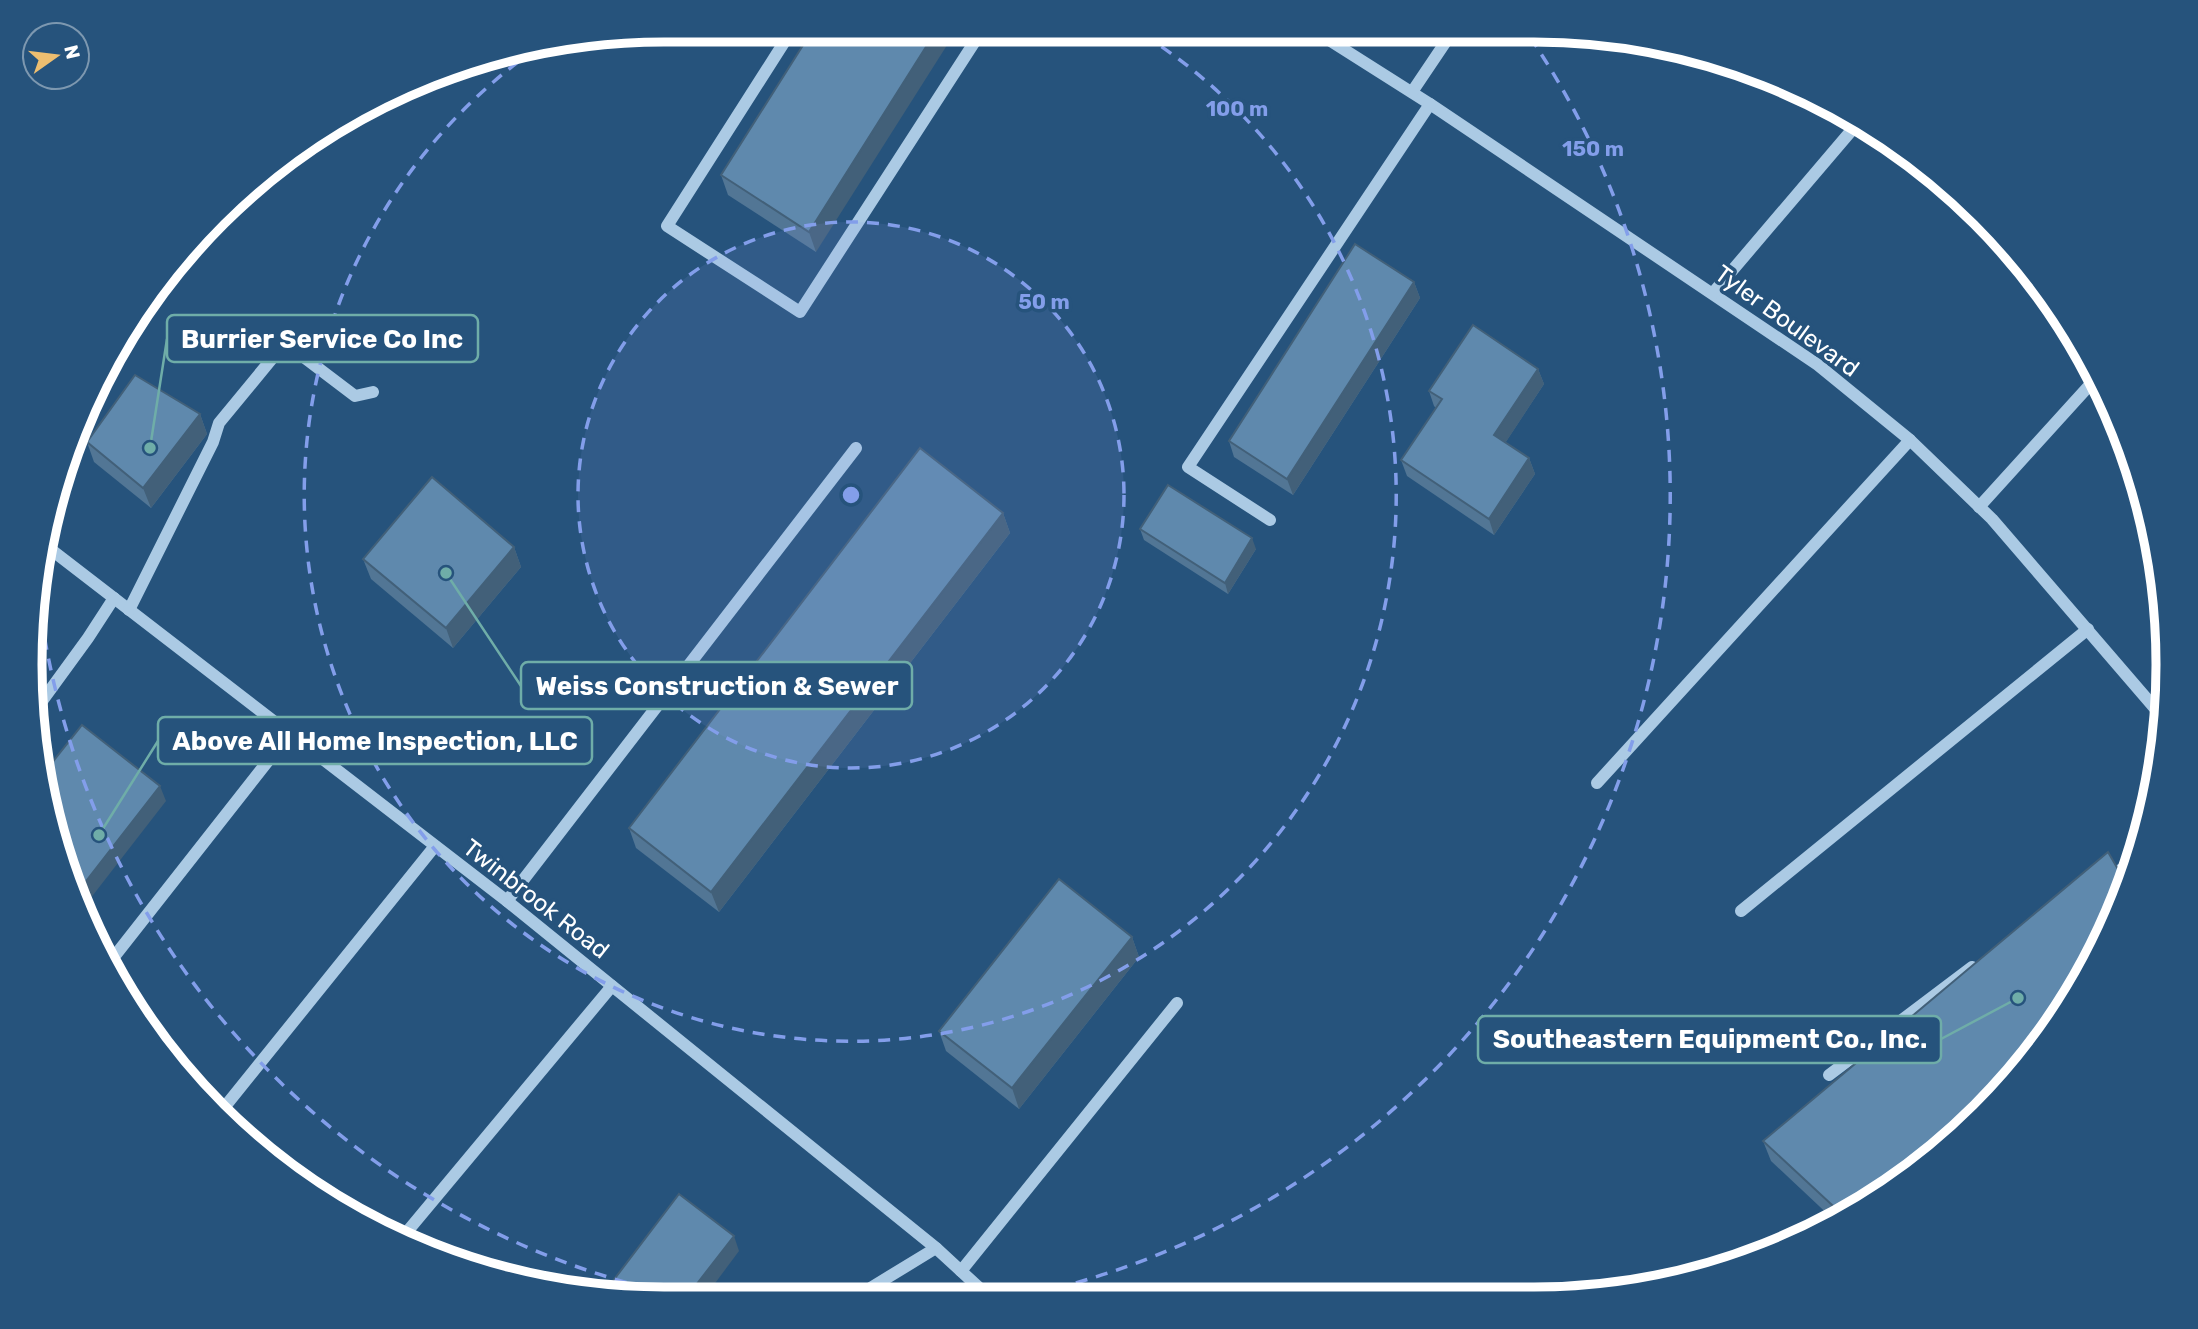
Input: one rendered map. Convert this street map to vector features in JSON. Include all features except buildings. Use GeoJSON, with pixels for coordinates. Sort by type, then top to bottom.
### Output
{"type":"FeatureCollection","features":[{"type":"Feature","properties":{"kind":"street"},"geometry":{"type":"LineString","coordinates":[[784,42],[667,226],[800,312],[975,42]]}},
{"type":"Feature","properties":{"kind":"street","name":"Tyler Boulevard"},"geometry":{"type":"LineString","coordinates":[[1332,42],[1412,92],[1818,365],[1910,440],[1979,507],[2155,708]]}},
{"type":"Feature","properties":{"kind":"street"},"geometry":{"type":"LineString","coordinates":[[1412,92],[1446,42]]}},
{"type":"Feature","properties":{"kind":"street"},"geometry":{"type":"LineString","coordinates":[[1270,520],[1188,467],[1430,104]]}},
{"type":"Feature","properties":{"kind":"street"},"geometry":{"type":"LineString","coordinates":[[1713,293],[1852,130]]}},
{"type":"Feature","properties":{"kind":"street"},"geometry":{"type":"LineString","coordinates":[[129,610],[213,442],[219,423],[275,355],[297,352],[355,396],[373,392]]}},
{"type":"Feature","properties":{"kind":"street"},"geometry":{"type":"LineString","coordinates":[[1979,507],[2090,385]]}},
{"type":"Feature","properties":{"kind":"street"},"geometry":{"type":"LineString","coordinates":[[1597,783],[1910,440]]}},
{"type":"Feature","properties":{"kind":"street"},"geometry":{"type":"LineString","coordinates":[[507,901],[856,448]]}},
{"type":"Feature","properties":{"kind":"street","name":"Twinbrook Road"},"geometry":{"type":"LineString","coordinates":[[53,551],[507,901],[936,1248],[978,1287]]}},
{"type":"Feature","properties":{"kind":"street"},"geometry":{"type":"LineString","coordinates":[[43,700],[114,598]]}},
{"type":"Feature","properties":{"kind":"street"},"geometry":{"type":"LineString","coordinates":[[1741,911],[2088,629]]}},
{"type":"Feature","properties":{"kind":"street"},"geometry":{"type":"LineString","coordinates":[[115,956],[290,733]]}},
{"type":"Feature","properties":{"kind":"street"},"geometry":{"type":"LineString","coordinates":[[225,1106],[435,846]]}},
{"type":"Feature","properties":{"kind":"street"},"geometry":{"type":"LineString","coordinates":[[2092,885],[2121,870]]}},
{"type":"Feature","properties":{"kind":"street"},"geometry":{"type":"LineString","coordinates":[[1829,1075],[1980,961]]}},
{"type":"Feature","properties":{"kind":"street"},"geometry":{"type":"LineString","coordinates":[[407,1231],[612,986]]}},
{"type":"Feature","properties":{"kind":"street"},"geometry":{"type":"LineString","coordinates":[[961,1271],[1177,1003]]}},
{"type":"Feature","properties":{"kind":"street"},"geometry":{"type":"LineString","coordinates":[[872,1287],[936,1248]]}},
{"type":"Feature","properties":{"kind":"place","name":"Burrier Service Co Inc"},"geometry":{"type":"Point","coordinates":[150,448]}},
{"type":"Feature","properties":{"kind":"place","name":"Weiss Construction & Sewer"},"geometry":{"type":"Point","coordinates":[446,573]}},
{"type":"Feature","properties":{"kind":"place","name":"Above All Home Inspection, LLC"},"geometry":{"type":"Point","coordinates":[99,835]}},
{"type":"Feature","properties":{"kind":"place","name":"Southeastern Equipment Co., Inc."},"geometry":{"type":"Point","coordinates":[2018,998]}}]}
